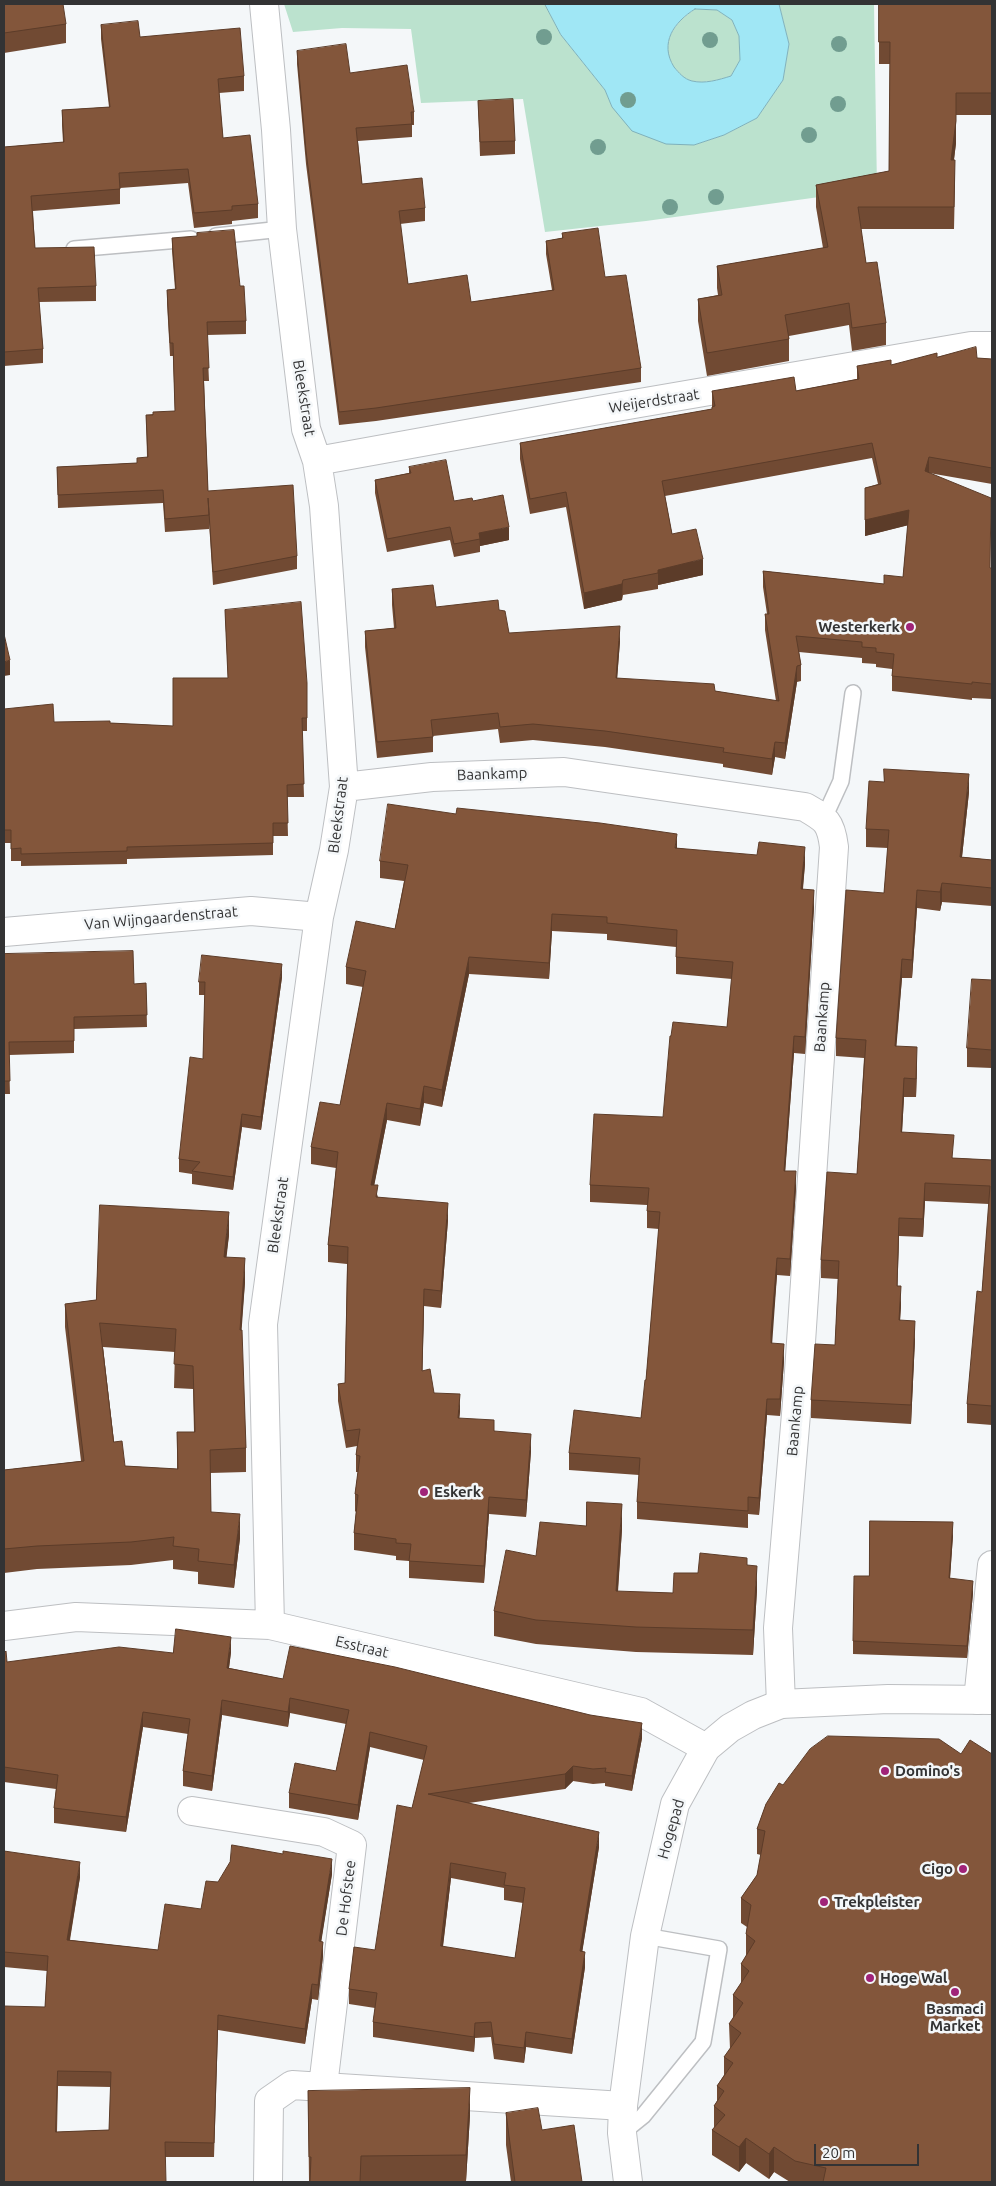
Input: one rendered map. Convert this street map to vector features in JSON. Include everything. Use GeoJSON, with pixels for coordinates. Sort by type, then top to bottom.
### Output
{"type":"FeatureCollection","features":[{"type":"Feature","properties":{"kind":"street","name":"Bleekstraat"},"geometry":{"type":"LineString","coordinates":[[264,4],[282,229],[306,429],[317,462],[324,506],[344,787],[334,850],[318,917],[263,1324],[270,1625]]}},
{"type":"Feature","properties":{"kind":"street","name":"Weijerdstraat"},"geometry":{"type":"LineString","coordinates":[[317,462],[598,410],[970,346],[992,346]]}},
{"type":"Feature","properties":{"kind":"street","name":"Baankamp"},"geometry":{"type":"LineString","coordinates":[[344,787],[432,777],[564,772],[805,807],[824,818],[832,830],[834,847],[798,1393],[778,1628],[781,1704]]}},
{"type":"Feature","properties":{"kind":"street","name":"Van Wijngaardenstraat"},"geometry":{"type":"LineString","coordinates":[[4,932],[252,910],[318,917]]}},
{"type":"Feature","properties":{"kind":"street"},"geometry":{"type":"LineString","coordinates":[[985,1700],[992,1565]]}},
{"type":"Feature","properties":{"kind":"street","name":"Esstraat"},"geometry":{"type":"LineString","coordinates":[[4,1626],[76,1617],[270,1625],[641,1712],[706,1748]]}},
{"type":"Feature","properties":{"kind":"street","name":"Hogepad"},"geometry":{"type":"LineString","coordinates":[[628,2182],[622,2133],[623,2106],[645,1936],[675,1804],[706,1748],[730,1728],[754,1715],[781,1704],[888,1699],[985,1700]]}},
{"type":"Feature","properties":{"kind":"street","name":"De Hofstee"},"geometry":{"type":"LineString","coordinates":[[192,1811],[324,1832],[352,1845],[323,2086]]}},
{"type":"Feature","properties":{"kind":"street"},"geometry":{"type":"LineString","coordinates":[[268,2182],[269,2101],[292,2085],[623,2106]]}},
{"type":"Feature","properties":{"kind":"lane"},"geometry":{"type":"LineString","coordinates":[[55,250],[282,229]]}},
{"type":"Feature","properties":{"kind":"lane"},"geometry":{"type":"LineString","coordinates":[[824,818],[841,782],[853,693]]}},
{"type":"Feature","properties":{"kind":"lane"},"geometry":{"type":"LineString","coordinates":[[622,2133],[643,2116],[703,2042],[719,1949],[645,1936]]}},
{"type":"Feature","properties":{"kind":"green space"},"geometry":{"type":"Polygon","coordinates":[[[284,4],[545,4],[561,35],[605,90],[612,107],[694,145],[724,135],[757,118],[783,80],[789,44],[779,4],[874,4],[877,189],[646,221],[545,232],[523,99],[421,103],[411,29],[342,28],[293,32],[284,4]]]}},
{"type":"Feature","properties":{"kind":"green space"},"geometry":{"type":"Polygon","coordinates":[[[695,9],[717,10],[732,20],[739,36],[740,60],[731,76],[712,81],[697,82],[684,77],[674,67],[668,50],[671,34],[675,27],[695,9]]]}},
{"type":"Feature","properties":{"kind":"water"},"geometry":{"type":"Polygon","coordinates":[[[545,4],[779,4],[789,44],[783,80],[757,118],[724,135],[694,145],[666,144],[632,131],[612,107],[605,90],[561,35],[545,4]],[[695,9],[681,20],[671,34],[668,50],[670,58],[674,67],[689,80],[707,82],[731,76],[740,60],[739,36],[732,20],[717,10],[695,9]]]}},
{"type":"Feature","properties":{"kind":"building"},"geometry":{"type":"Polygon","coordinates":[[[4,4],[63,4],[66,24],[4,33],[4,4]]]}},
{"type":"Feature","properties":{"kind":"building"},"geometry":{"type":"Polygon","coordinates":[[[879,4],[992,4],[992,93],[956,93],[956,121],[951,160],[955,160],[954,207],[858,207],[866,263],[877,262],[886,323],[852,328],[849,303],[785,315],[789,339],[707,353],[698,299],[722,295],[717,266],[828,247],[816,185],[889,171],[890,42],[879,42],[879,4]]]}},
{"type":"Feature","properties":{"kind":"building"},"geometry":{"type":"Polygon","coordinates":[[[138,21],[140,37],[240,28],[244,76],[218,79],[223,138],[250,135],[258,204],[232,206],[232,210],[194,213],[188,169],[119,173],[120,189],[31,196],[35,248],[94,247],[96,286],[38,288],[43,349],[4,352],[4,147],[64,142],[62,110],[110,107],[101,25],[138,21]]]}},
{"type":"Feature","properties":{"kind":"building"},"geometry":{"type":"Polygon","coordinates":[[[346,44],[350,73],[407,65],[414,112],[411,112],[412,124],[356,128],[362,184],[422,178],[425,208],[399,211],[408,284],[467,275],[471,302],[554,290],[546,241],[563,238],[562,233],[598,228],[605,277],[626,275],[641,368],[339,412],[306,151],[297,51],[346,44]]]}},
{"type":"Feature","properties":{"kind":"building"},"geometry":{"type":"Polygon","coordinates":[[[513,99],[515,141],[480,142],[478,101],[513,99]]]}},
{"type":"Feature","properties":{"kind":"building"},"geometry":{"type":"Polygon","coordinates":[[[234,230],[240,286],[244,286],[246,321],[207,322],[209,368],[203,368],[208,491],[293,485],[297,556],[213,572],[208,498],[209,515],[165,519],[163,490],[58,495],[57,467],[137,463],[137,458],[148,457],[146,415],[153,415],[153,412],[175,411],[173,343],[170,343],[167,290],[176,289],[172,238],[197,236],[197,233],[234,230]]]}},
{"type":"Feature","properties":{"kind":"building"},"geometry":{"type":"Polygon","coordinates":[[[976,347],[977,358],[992,359],[992,468],[929,457],[925,471],[991,498],[992,684],[972,682],[972,684],[892,676],[894,654],[876,652],[876,648],[862,647],[862,642],[796,636],[801,665],[797,666],[785,743],[775,742],[772,759],[723,752],[724,748],[605,731],[533,724],[500,727],[498,713],[431,720],[433,737],[377,742],[365,631],[396,628],[392,589],[433,585],[436,607],[498,600],[499,610],[505,611],[509,633],[620,626],[616,678],[714,684],[715,691],[779,701],[765,614],[769,614],[763,571],[884,584],[884,575],[903,577],[909,510],[865,520],[865,488],[881,484],[872,443],[662,481],[672,534],[696,529],[703,559],[658,570],[658,573],[623,580],[622,584],[584,593],[566,492],[530,499],[520,443],[712,409],[715,406],[712,391],[794,377],[796,391],[859,379],[857,366],[891,360],[891,365],[937,353],[937,357],[976,347]]]}},
{"type":"Feature","properties":{"kind":"building"},"geometry":{"type":"Polygon","coordinates":[[[446,460],[454,501],[472,498],[473,501],[503,495],[509,527],[479,533],[480,539],[454,544],[450,527],[387,539],[375,480],[411,473],[409,467],[446,460]]]}},
{"type":"Feature","properties":{"kind":"building"},"geometry":{"type":"Polygon","coordinates":[[[301,602],[307,683],[307,718],[302,718],[304,784],[287,785],[288,823],[273,823],[273,843],[127,847],[127,851],[21,854],[21,848],[11,849],[11,830],[4,830],[4,709],[53,704],[54,722],[110,721],[110,723],[173,726],[173,678],[228,678],[225,610],[301,602]]]}},
{"type":"Feature","properties":{"kind":"building"},"geometry":{"type":"Polygon","coordinates":[[[4,634],[10,660],[4,662],[4,634]]]}},
{"type":"Feature","properties":{"kind":"building"},"geometry":{"type":"Polygon","coordinates":[[[884,769],[969,774],[960,857],[992,860],[992,888],[942,883],[940,892],[917,890],[912,960],[902,959],[895,1046],[917,1047],[916,1079],[904,1078],[901,1132],[954,1135],[952,1158],[992,1160],[992,1406],[967,1404],[977,1291],[982,1292],[990,1186],[925,1183],[923,1219],[899,1218],[897,1286],[901,1286],[899,1320],[915,1321],[911,1405],[811,1400],[815,1344],[835,1345],[839,1261],[821,1260],[827,1172],[857,1174],[866,1040],[836,1038],[846,890],[884,893],[889,830],[866,829],[869,781],[884,782],[884,769]]]}},
{"type":"Feature","properties":{"kind":"building"},"geometry":{"type":"Polygon","coordinates":[[[388,804],[456,814],[457,808],[600,823],[677,834],[675,848],[757,855],[759,842],[805,847],[801,889],[814,890],[805,1037],[794,1036],[784,1171],[796,1171],[790,1259],[777,1258],[771,1332],[771,1343],[784,1344],[780,1399],[767,1399],[759,1498],[748,1497],[748,1511],[637,1502],[640,1458],[569,1453],[574,1410],[641,1418],[660,1212],[647,1211],[649,1188],[590,1185],[594,1114],[663,1117],[670,1036],[673,1022],[727,1027],[733,962],[676,957],[677,930],[607,923],[607,917],[552,914],[549,963],[469,957],[442,1090],[424,1086],[420,1109],[387,1103],[371,1185],[378,1185],[376,1197],[448,1203],[441,1291],[424,1289],[422,1371],[430,1369],[434,1393],[460,1394],[458,1418],[494,1420],[494,1431],[531,1434],[526,1500],[489,1497],[484,1566],[409,1561],[411,1544],[396,1543],[396,1539],[354,1533],[358,1495],[355,1494],[360,1456],[356,1455],[360,1429],[346,1431],[338,1384],[345,1383],[348,1247],[328,1245],[338,1152],[311,1147],[320,1102],[340,1105],[366,971],[346,967],[356,921],[395,929],[408,865],[380,861],[388,804]]]}},
{"type":"Feature","properties":{"kind":"building"},"geometry":{"type":"Polygon","coordinates":[[[133,951],[134,984],[146,983],[147,1015],[74,1017],[74,1041],[9,1042],[10,1081],[4,1081],[4,954],[133,951]]]}},
{"type":"Feature","properties":{"kind":"building"},"geometry":{"type":"Polygon","coordinates":[[[202,955],[282,964],[261,1117],[242,1114],[233,1177],[192,1171],[200,1162],[179,1159],[190,1057],[203,1059],[205,982],[199,982],[202,955]]]}},
{"type":"Feature","properties":{"kind":"building"},"geometry":{"type":"Polygon","coordinates":[[[972,979],[992,980],[992,1050],[967,1048],[972,979]]]}},
{"type":"Feature","properties":{"kind":"building"},"geometry":{"type":"Polygon","coordinates":[[[100,1205],[229,1212],[224,1257],[245,1258],[240,1330],[242,1330],[246,1448],[210,1450],[211,1512],[240,1514],[234,1565],[198,1561],[199,1549],[173,1546],[174,1537],[131,1542],[4,1549],[4,1470],[84,1461],[65,1304],[96,1300],[100,1205]],[[100,1323],[114,1442],[122,1441],[125,1466],[178,1469],[177,1432],[195,1432],[193,1366],[174,1364],[176,1329],[100,1323]]]}},
{"type":"Feature","properties":{"kind":"building"},"geometry":{"type":"Polygon","coordinates":[[[587,1502],[622,1504],[616,1591],[673,1593],[674,1573],[698,1573],[700,1553],[747,1558],[747,1565],[757,1566],[753,1630],[636,1627],[536,1620],[494,1611],[506,1550],[536,1556],[540,1522],[586,1526],[587,1502]]]}},
{"type":"Feature","properties":{"kind":"building"},"geometry":{"type":"Polygon","coordinates":[[[870,1521],[953,1522],[949,1578],[973,1581],[967,1646],[853,1641],[854,1576],[869,1576],[870,1521]]]}},
{"type":"Feature","properties":{"kind":"building"},"geometry":{"type":"Polygon","coordinates":[[[176,1629],[231,1637],[227,1668],[283,1679],[290,1646],[395,1667],[590,1715],[642,1723],[632,1776],[605,1772],[606,1768],[593,1769],[573,1766],[565,1774],[428,1794],[599,1832],[580,1951],[585,1952],[572,2039],[526,2032],[524,2048],[494,2044],[491,2022],[475,2023],[474,2037],[373,2022],[377,1993],[349,1989],[354,1947],[375,1950],[397,1805],[412,1808],[427,1746],[370,1732],[358,1805],[289,1793],[295,1763],[336,1771],[349,1710],[290,1698],[288,1712],[222,1700],[212,1776],[183,1771],[190,1719],[143,1712],[126,1817],[54,1808],[58,1775],[4,1767],[4,1653],[6,1651],[7,1662],[119,1647],[173,1653],[176,1629]],[[451,1863],[441,1946],[515,1958],[525,1888],[504,1885],[506,1873],[451,1863]]]}},
{"type":"Feature","properties":{"kind":"building","name":"Hoge Wal"},"geometry":{"type":"Polygon","coordinates":[[[828,1736],[939,1739],[961,1754],[970,1740],[992,1754],[992,2182],[823,2182],[826,2168],[795,2161],[774,2147],[769,2154],[746,2138],[739,2147],[712,2130],[725,2115],[714,2106],[724,2091],[717,2086],[733,2063],[724,2057],[741,2033],[729,2024],[743,2003],[733,1995],[749,1971],[741,1964],[755,1941],[746,1934],[751,1905],[741,1898],[757,1875],[765,1831],[757,1829],[766,1804],[779,1783],[783,1785],[810,1749],[828,1736]]]}},
{"type":"Feature","properties":{"kind":"building"},"geometry":{"type":"Polygon","coordinates":[[[232,1845],[283,1854],[283,1851],[332,1859],[319,1941],[323,1942],[318,1985],[312,1984],[305,2029],[218,2015],[214,2143],[165,2142],[166,2182],[4,2182],[4,2006],[45,2007],[48,1956],[4,1952],[4,1851],[80,1862],[67,1940],[158,1950],[165,1904],[201,1909],[206,1881],[218,1882],[230,1862],[232,1845]],[[58,2071],[56,2132],[109,2130],[111,2072],[58,2071]]]}},
{"type":"Feature","properties":{"kind":"building"},"geometry":{"type":"Polygon","coordinates":[[[470,2088],[466,2155],[361,2156],[360,2182],[310,2182],[311,2157],[309,2157],[308,2091],[470,2088]]]}},
{"type":"Feature","properties":{"kind":"building"},"geometry":{"type":"Polygon","coordinates":[[[538,2108],[542,2130],[574,2125],[582,2182],[515,2182],[506,2113],[538,2108]]]}},
{"type":"Feature","properties":{"kind":"place","name":"Westerkerk"},"geometry":{"type":"Point","coordinates":[910,627]}},
{"type":"Feature","properties":{"kind":"place","name":"Eskerk"},"geometry":{"type":"Point","coordinates":[424,1492]}},
{"type":"Feature","properties":{"kind":"place","name":"Domino's"},"geometry":{"type":"Point","coordinates":[885,1771]}},
{"type":"Feature","properties":{"kind":"place","name":"Cigo"},"geometry":{"type":"Point","coordinates":[963,1869]}},
{"type":"Feature","properties":{"kind":"place","name":"Trekpleister"},"geometry":{"type":"Point","coordinates":[824,1902]}},
{"type":"Feature","properties":{"kind":"place","name":"Hoge Wal"},"geometry":{"type":"Point","coordinates":[870,1978]}},
{"type":"Feature","properties":{"kind":"place","name":"Basmaci Market"},"geometry":{"type":"Point","coordinates":[955,1992]}}]}
